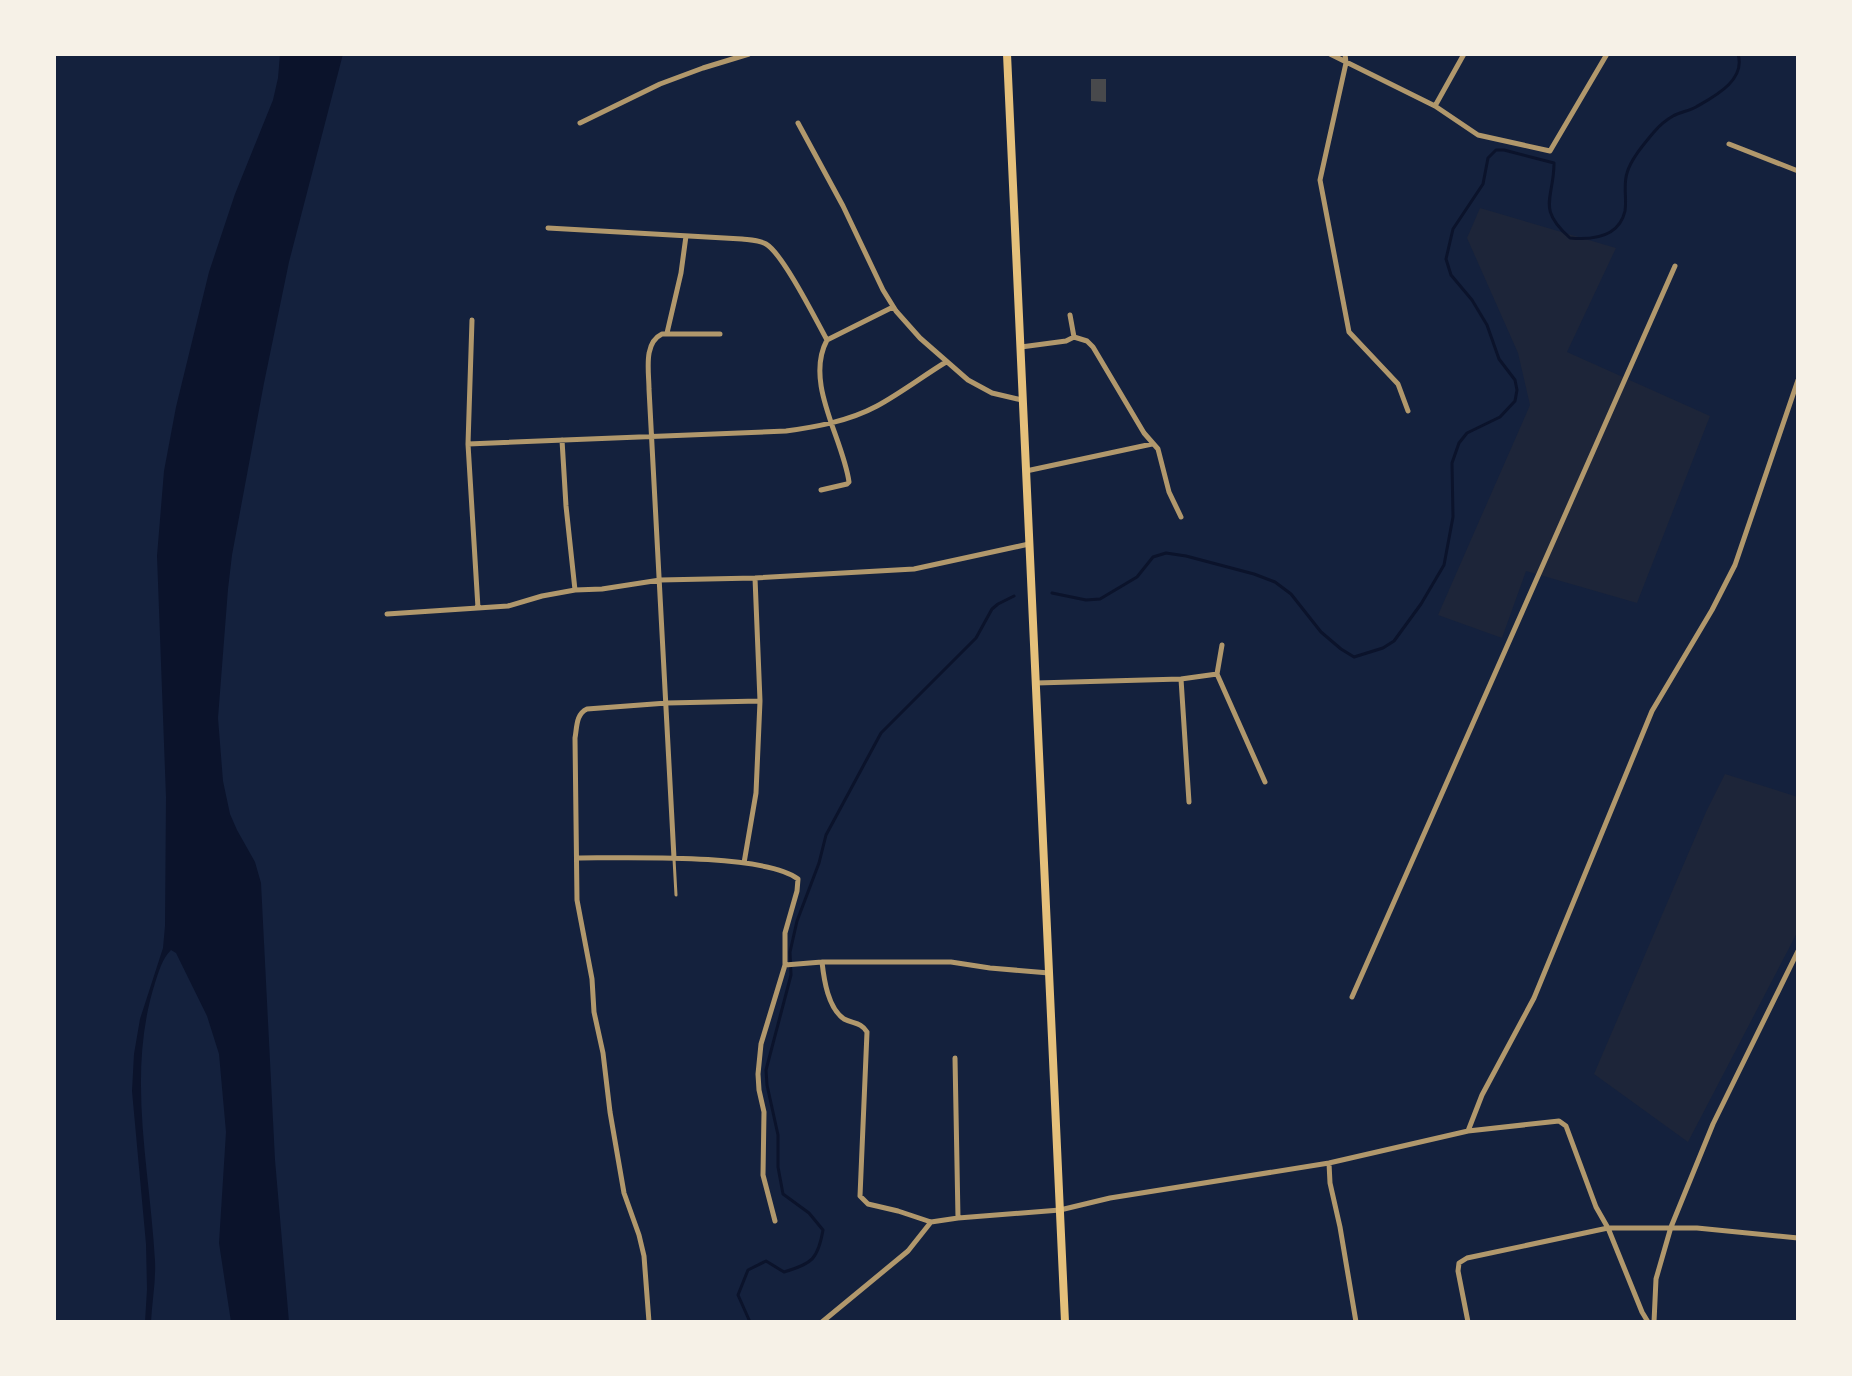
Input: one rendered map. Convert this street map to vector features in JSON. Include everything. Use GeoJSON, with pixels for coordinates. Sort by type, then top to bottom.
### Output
{"type":"FeatureCollection","features":[{"type":"Feature","properties":{"kind":"main road"},"geometry":{"type":"LineString","coordinates":[[1007,54],[1065,1322]]}},
{"type":"Feature","properties":{"kind":"street"},"geometry":{"type":"LineString","coordinates":[[580,123],[660,84],[749,54]]}},
{"type":"Feature","properties":{"kind":"street"},"geometry":{"type":"LineString","coordinates":[[1330,54],[1435,106],[1478,135],[1550,151],[1607,54]]}},
{"type":"Feature","properties":{"kind":"street"},"geometry":{"type":"LineString","coordinates":[[1345,54],[1346,63],[1320,180],[1349,332],[1398,384],[1408,411]]}},
{"type":"Feature","properties":{"kind":"street"},"geometry":{"type":"LineString","coordinates":[[1435,106],[1464,54]]}},
{"type":"Feature","properties":{"kind":"street"},"geometry":{"type":"LineString","coordinates":[[798,123],[893,307],[946,362],[983,389],[1022,400]]}},
{"type":"Feature","properties":{"kind":"street"},"geometry":{"type":"LineString","coordinates":[[1729,144],[1798,171]]}},
{"type":"Feature","properties":{"kind":"street"},"geometry":{"type":"LineString","coordinates":[[548,228],[752,241],[767,245],[789,274],[827,340]]}},
{"type":"Feature","properties":{"kind":"street"},"geometry":{"type":"LineString","coordinates":[[667,333],[686,236]]}},
{"type":"Feature","properties":{"kind":"street"},"geometry":{"type":"LineString","coordinates":[[1352,997],[1675,266]]}},
{"type":"Feature","properties":{"kind":"street"},"geometry":{"type":"LineString","coordinates":[[821,490],[849,482],[830,423],[820,373],[820,352],[827,340],[893,307]]}},
{"type":"Feature","properties":{"kind":"street"},"geometry":{"type":"LineString","coordinates":[[1070,315],[1074,337]]}},
{"type":"Feature","properties":{"kind":"street"},"geometry":{"type":"LineString","coordinates":[[472,320],[468,444],[478,608]]}},
{"type":"Feature","properties":{"kind":"street"},"geometry":{"type":"LineString","coordinates":[[674,858],[649,389],[650,351],[655,337],[667,333],[720,334]]}},
{"type":"Feature","properties":{"kind":"street"},"geometry":{"type":"LineString","coordinates":[[1020,347],[1066,341],[1074,337],[1087,341],[1093,347],[1124,402],[1161,455],[1169,492],[1181,517]]}},
{"type":"Feature","properties":{"kind":"street"},"geometry":{"type":"LineString","coordinates":[[468,444],[786,431],[830,423],[876,407],[946,362]]}},
{"type":"Feature","properties":{"kind":"street"},"geometry":{"type":"LineString","coordinates":[[1468,1131],[1482,1095],[1534,998],[1652,711],[1735,565],[1798,380]]}},
{"type":"Feature","properties":{"kind":"street"},"geometry":{"type":"LineString","coordinates":[[562,440],[575,590]]}},
{"type":"Feature","properties":{"kind":"street"},"geometry":{"type":"LineString","coordinates":[[1026,471],[1153,443]]}},
{"type":"Feature","properties":{"kind":"street"},"geometry":{"type":"LineString","coordinates":[[387,614],[508,606],[575,590],[660,580],[914,569],[1029,544]]}},
{"type":"Feature","properties":{"kind":"street"},"geometry":{"type":"LineString","coordinates":[[744,863],[756,801],[760,701],[755,578]]}},
{"type":"Feature","properties":{"kind":"street"},"geometry":{"type":"LineString","coordinates":[[1222,645],[1217,674],[1265,782]]}},
{"type":"Feature","properties":{"kind":"street"},"geometry":{"type":"LineString","coordinates":[[1036,683],[1181,679],[1217,674]]}},
{"type":"Feature","properties":{"kind":"street"},"geometry":{"type":"LineString","coordinates":[[1181,679],[1189,802]]}},
{"type":"Feature","properties":{"kind":"street"},"geometry":{"type":"LineString","coordinates":[[649,1322],[644,1256],[624,1193],[577,900],[575,738],[578,719],[581,712],[587,709],[760,701]]}},
{"type":"Feature","properties":{"kind":"street"},"geometry":{"type":"LineString","coordinates":[[577,858],[674,858],[744,863],[788,873],[798,879],[785,933],[787,965],[761,1044],[758,1074],[764,1112],[763,1175],[775,1221]]}},
{"type":"Feature","properties":{"kind":"street"},"geometry":{"type":"LineString","coordinates":[[1654,1322],[1656,1279],[1671,1227],[1713,1124],[1798,951]]}},
{"type":"Feature","properties":{"kind":"street"},"geometry":{"type":"LineString","coordinates":[[822,962],[833,1006],[843,1018],[861,1025],[867,1032],[860,1196],[868,1204],[931,1222],[1060,1210],[1110,1198],[1329,1163],[1468,1131],[1563,1122],[1596,1207],[1648,1322]]}},
{"type":"Feature","properties":{"kind":"street"},"geometry":{"type":"LineString","coordinates":[[787,965],[951,962],[1049,973]]}},
{"type":"Feature","properties":{"kind":"street"},"geometry":{"type":"LineString","coordinates":[[955,1058],[958,1218]]}},
{"type":"Feature","properties":{"kind":"street"},"geometry":{"type":"LineString","coordinates":[[1329,1163],[1356,1322]]}},
{"type":"Feature","properties":{"kind":"street"},"geometry":{"type":"LineString","coordinates":[[822,1322],[908,1251],[931,1222]]}},
{"type":"Feature","properties":{"kind":"street"},"geometry":{"type":"LineString","coordinates":[[1468,1322],[1458,1271],[1459,1263],[1467,1258],[1608,1228],[1671,1227],[1798,1238]]}},
{"type":"Feature","properties":{"kind":"lane"},"geometry":{"type":"LineString","coordinates":[[674,858],[676,895]]}},
{"type":"Feature","properties":{"kind":"shaded area"},"geometry":{"type":"Polygon","coordinates":[[[280,54],[343,54],[289,262],[264,383],[232,555],[218,718],[223,781],[230,814],[255,862],[261,883],[275,1160],[289,1322],[231,1322],[219,1243],[226,1132],[219,1054],[207,1016],[176,953],[171,950],[155,983],[146,1017],[142,1052],[142,1121],[155,1269],[151,1322],[145,1322],[146,1244],[132,1091],[140,1019],[163,948],[165,926],[166,797],[157,556],[164,471],[176,407],[209,272],[235,194],[273,100],[280,54]]]}},
{"type":"Feature","properties":{"kind":"shaded area"},"geometry":{"type":"Polygon","coordinates":[[[1480,208],[1616,248],[1567,352],[1710,416],[1637,603],[1526,571],[1502,638],[1438,615],[1530,405],[1518,353],[1467,238],[1480,208]]]}},
{"type":"Feature","properties":{"kind":"shaded area"},"geometry":{"type":"Polygon","coordinates":[[[1725,774],[1798,797],[1798,931],[1688,1142],[1594,1074],[1725,774]]]}},
{"type":"Feature","properties":{"kind":"building"},"geometry":{"type":"Polygon","coordinates":[[[1091,79],[1106,79],[1106,102],[1091,101],[1091,79]]]}},
{"type":"Feature","properties":{"kind":"waterway"},"geometry":{"type":"LineString","coordinates":[[1052,593],[1086,600],[1100,599],[1137,577],[1153,557],[1166,553],[1275,582],[1291,594],[1321,632],[1354,657],[1383,648],[1394,641],[1444,565],[1453,517],[1452,463],[1459,443],[1467,433],[1500,417],[1515,401],[1515,380],[1499,359],[1487,325],[1472,300],[1451,275],[1446,259],[1453,229],[1483,184],[1488,158],[1496,150],[1504,150],[1554,163],[1549,203],[1553,219],[1570,238],[1604,235],[1622,220],[1626,178],[1638,152],[1668,119],[1696,107],[1727,86],[1737,72],[1738,54]]}},
{"type":"Feature","properties":{"kind":"waterway"},"geometry":{"type":"LineString","coordinates":[[750,1322],[738,1295],[748,1270],[766,1261],[784,1272],[807,1263],[819,1248],[823,1230],[809,1213],[783,1194],[778,1167],[778,1135],[766,1070],[791,975],[790,952],[797,921],[826,835],[881,733],[976,638],[992,609],[1014,596]]}}]}
